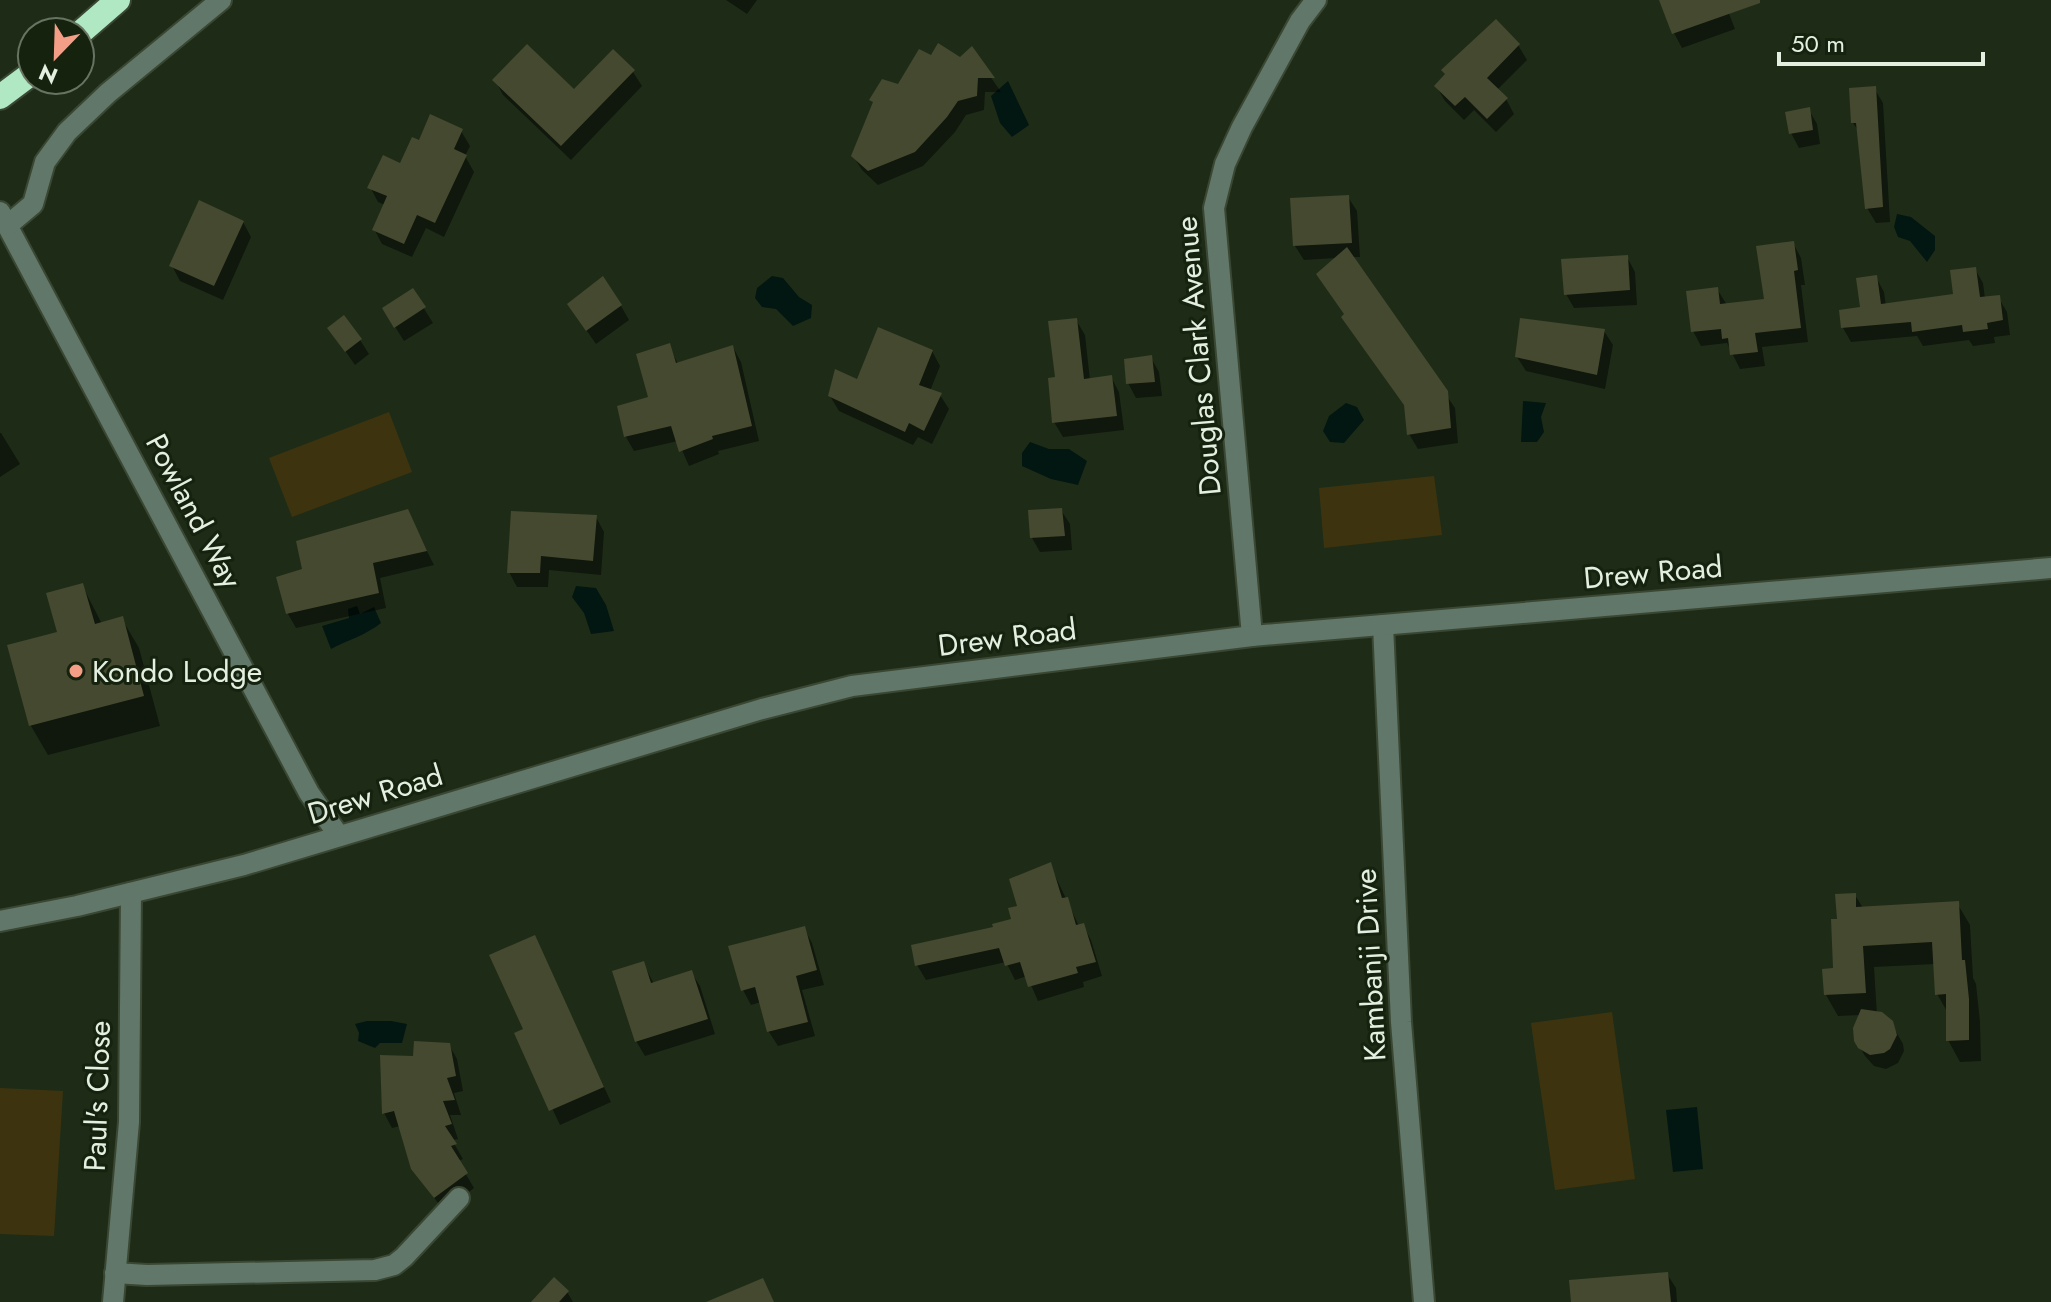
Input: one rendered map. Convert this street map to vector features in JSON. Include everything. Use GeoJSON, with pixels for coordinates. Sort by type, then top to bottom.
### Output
{"type":"FeatureCollection","features":[{"type":"Feature","properties":{"kind":"highway"},"geometry":{"type":"LineString","coordinates":[[96,19],[118,0]]}},
{"type":"Feature","properties":{"kind":"street"},"geometry":{"type":"LineString","coordinates":[[4,218],[33,204],[45,162],[67,132],[108,93],[221,0]]}},
{"type":"Feature","properties":{"kind":"street","name":"Douglas Clark Avenue"},"geometry":{"type":"LineString","coordinates":[[1252,636],[1214,208],[1225,164],[1242,127],[1300,21],[1316,0]]}},
{"type":"Feature","properties":{"kind":"street","name":"Powland Way"},"geometry":{"type":"LineString","coordinates":[[4,218],[309,793],[339,836]]}},
{"type":"Feature","properties":{"kind":"street","name":"Drew Road"},"geometry":{"type":"LineString","coordinates":[[0,921],[244,865],[762,709],[852,686],[1252,636],[2051,568]]}},
{"type":"Feature","properties":{"kind":"street","name":"Kambanji Drive"},"geometry":{"type":"LineString","coordinates":[[1383,625],[1401,1022],[1424,1302]]}},
{"type":"Feature","properties":{"kind":"street","name":"Paul's Close"},"geometry":{"type":"LineString","coordinates":[[113,1302],[129,1122],[131,893]]}},
{"type":"Feature","properties":{"kind":"street"},"geometry":{"type":"LineString","coordinates":[[115,1273],[375,1270],[394,1265],[404,1257],[459,1198]]}},
{"type":"Feature","properties":{"kind":"shaded area"},"geometry":{"type":"Polygon","coordinates":[[[389,412],[412,472],[292,517],[269,458],[389,412]]]}},
{"type":"Feature","properties":{"kind":"shaded area"},"geometry":{"type":"Polygon","coordinates":[[[1434,476],[1442,535],[1324,548],[1319,488],[1434,476]]]}},
{"type":"Feature","properties":{"kind":"shaded area"},"geometry":{"type":"Polygon","coordinates":[[[1612,1012],[1635,1179],[1555,1190],[1531,1023],[1612,1012]]]}},
{"type":"Feature","properties":{"kind":"shaded area"},"geometry":{"type":"Polygon","coordinates":[[[0,1088],[63,1091],[54,1236],[0,1234],[0,1088]]]}},
{"type":"Feature","properties":{"kind":"water"},"geometry":{"type":"Polygon","coordinates":[[[1008,81],[1029,125],[1012,137],[1000,123],[991,96],[1008,81]]]}},
{"type":"Feature","properties":{"kind":"water"},"geometry":{"type":"Polygon","coordinates":[[[1897,214],[1911,217],[1935,236],[1935,250],[1927,262],[1910,241],[1898,237],[1894,227],[1897,214]]]}},
{"type":"Feature","properties":{"kind":"water"},"geometry":{"type":"Polygon","coordinates":[[[772,276],[783,278],[799,297],[812,305],[811,318],[793,326],[776,309],[762,307],[755,298],[757,288],[772,276]]]}},
{"type":"Feature","properties":{"kind":"water"},"geometry":{"type":"Polygon","coordinates":[[[1523,401],[1546,403],[1541,417],[1544,432],[1537,442],[1521,442],[1523,401]]]}},
{"type":"Feature","properties":{"kind":"water"},"geometry":{"type":"Polygon","coordinates":[[[1346,403],[1357,407],[1364,420],[1344,443],[1330,442],[1323,431],[1329,416],[1346,403]]]}},
{"type":"Feature","properties":{"kind":"water"},"geometry":{"type":"Polygon","coordinates":[[[1030,442],[1049,449],[1069,449],[1087,461],[1078,485],[1051,479],[1022,466],[1022,453],[1030,442]]]}},
{"type":"Feature","properties":{"kind":"water"},"geometry":{"type":"Polygon","coordinates":[[[576,586],[596,588],[606,605],[614,631],[591,634],[584,613],[572,597],[576,586]]]}},
{"type":"Feature","properties":{"kind":"water"},"geometry":{"type":"Polygon","coordinates":[[[357,606],[360,614],[374,607],[381,623],[331,649],[322,626],[349,618],[348,609],[357,606]]]}},
{"type":"Feature","properties":{"kind":"water"},"geometry":{"type":"Polygon","coordinates":[[[367,1021],[407,1024],[402,1043],[380,1043],[375,1048],[358,1041],[355,1024],[367,1021]]]}},
{"type":"Feature","properties":{"kind":"water"},"geometry":{"type":"Polygon","coordinates":[[[1697,1107],[1703,1169],[1673,1172],[1666,1110],[1697,1107]]]}},
{"type":"Feature","properties":{"kind":"building"},"geometry":{"type":"Polygon","coordinates":[[[1659,0],[1760,0],[1760,3],[1672,34],[1659,0]]]}},
{"type":"Feature","properties":{"kind":"building"},"geometry":{"type":"Polygon","coordinates":[[[1496,19],[1520,44],[1487,78],[1508,98],[1487,119],[1465,97],[1455,106],[1434,86],[1445,74],[1441,70],[1496,19]]]}},
{"type":"Feature","properties":{"kind":"building"},"geometry":{"type":"Polygon","coordinates":[[[938,43],[960,57],[972,46],[995,78],[978,78],[977,96],[958,101],[915,152],[868,171],[851,156],[873,102],[869,100],[882,79],[898,84],[919,49],[931,55],[938,43]]]}},
{"type":"Feature","properties":{"kind":"building"},"geometry":{"type":"Polygon","coordinates":[[[527,44],[574,89],[613,49],[635,70],[561,146],[492,80],[527,44]]]}},
{"type":"Feature","properties":{"kind":"building"},"geometry":{"type":"Polygon","coordinates":[[[1876,86],[1883,207],[1865,209],[1856,123],[1851,123],[1849,88],[1876,86]]]}},
{"type":"Feature","properties":{"kind":"building"},"geometry":{"type":"Polygon","coordinates":[[[1810,107],[1813,130],[1789,134],[1785,112],[1810,107]]]}},
{"type":"Feature","properties":{"kind":"building"},"geometry":{"type":"Polygon","coordinates":[[[430,114],[463,129],[454,149],[467,155],[435,223],[417,215],[404,244],[372,230],[387,196],[367,188],[383,155],[400,163],[412,137],[419,140],[430,114]]]}},
{"type":"Feature","properties":{"kind":"building"},"geometry":{"type":"Polygon","coordinates":[[[1349,195],[1352,243],[1293,246],[1290,198],[1349,195]]]}},
{"type":"Feature","properties":{"kind":"building"},"geometry":{"type":"Polygon","coordinates":[[[199,200],[244,221],[214,286],[169,266],[199,200]]]}},
{"type":"Feature","properties":{"kind":"building"},"geometry":{"type":"Polygon","coordinates":[[[1794,241],[1798,270],[1794,271],[1801,328],[1755,333],[1758,352],[1730,355],[1728,338],[1722,339],[1721,329],[1691,332],[1686,291],[1718,287],[1720,304],[1764,299],[1756,246],[1794,241]]]}},
{"type":"Feature","properties":{"kind":"building"},"geometry":{"type":"Polygon","coordinates":[[[1347,247],[1448,391],[1451,428],[1407,435],[1404,405],[1341,317],[1344,314],[1316,274],[1347,247]]]}},
{"type":"Feature","properties":{"kind":"building"},"geometry":{"type":"Polygon","coordinates":[[[1628,255],[1630,290],[1564,295],[1561,259],[1628,255]]]}},
{"type":"Feature","properties":{"kind":"building"},"geometry":{"type":"Polygon","coordinates":[[[1976,267],[1980,297],[2000,295],[2003,320],[1987,323],[1988,329],[1963,332],[1962,325],[1912,332],[1911,322],[1841,328],[1839,310],[1860,307],[1856,278],[1877,275],[1881,304],[1953,294],[1950,270],[1976,267]]]}},
{"type":"Feature","properties":{"kind":"building"},"geometry":{"type":"Polygon","coordinates":[[[603,276],[622,305],[586,331],[567,304],[603,276]]]}},
{"type":"Feature","properties":{"kind":"building"},"geometry":{"type":"Polygon","coordinates":[[[413,288],[426,307],[394,328],[382,308],[413,288]]]}},
{"type":"Feature","properties":{"kind":"building"},"geometry":{"type":"Polygon","coordinates":[[[344,315],[362,339],[345,352],[327,328],[344,315]]]}},
{"type":"Feature","properties":{"kind":"building"},"geometry":{"type":"Polygon","coordinates":[[[1077,318],[1084,379],[1112,375],[1117,416],[1052,423],[1048,378],[1055,377],[1048,321],[1077,318]]]}},
{"type":"Feature","properties":{"kind":"building"},"geometry":{"type":"Polygon","coordinates":[[[1520,318],[1605,329],[1597,375],[1515,357],[1520,318]]]}},
{"type":"Feature","properties":{"kind":"building"},"geometry":{"type":"Polygon","coordinates":[[[878,327],[933,350],[919,385],[942,393],[924,431],[909,423],[905,432],[828,396],[835,369],[857,379],[878,327]]]}},
{"type":"Feature","properties":{"kind":"building"},"geometry":{"type":"Polygon","coordinates":[[[670,343],[676,363],[733,345],[752,426],[712,436],[713,439],[679,452],[671,426],[624,437],[617,406],[648,397],[636,354],[670,343]]]}},
{"type":"Feature","properties":{"kind":"building"},"geometry":{"type":"Polygon","coordinates":[[[1152,355],[1155,382],[1126,384],[1124,359],[1152,355]]]}},
{"type":"Feature","properties":{"kind":"building"},"geometry":{"type":"Polygon","coordinates":[[[1062,508],[1065,536],[1030,538],[1028,510],[1062,508]]]}},
{"type":"Feature","properties":{"kind":"building"},"geometry":{"type":"Polygon","coordinates":[[[408,509],[427,551],[373,563],[379,593],[286,614],[276,577],[302,569],[296,541],[408,509]]]}},
{"type":"Feature","properties":{"kind":"building"},"geometry":{"type":"Polygon","coordinates":[[[511,511],[597,515],[593,561],[541,556],[540,573],[507,573],[511,511]]]}},
{"type":"Feature","properties":{"kind":"building","name":"Kondo Lodge"},"geometry":{"type":"Polygon","coordinates":[[[83,583],[95,624],[123,616],[144,696],[29,726],[7,645],[57,632],[46,593],[83,583]]]}},
{"type":"Feature","properties":{"kind":"building"},"geometry":{"type":"Polygon","coordinates":[[[1051,862],[1062,898],[1068,897],[1076,925],[1084,923],[1096,962],[1076,967],[1078,973],[1028,987],[1020,962],[1005,966],[999,948],[915,966],[911,945],[993,927],[992,924],[1011,919],[1008,908],[1017,906],[1009,879],[1051,862]]]}},
{"type":"Feature","properties":{"kind":"building"},"geometry":{"type":"Polygon","coordinates":[[[1856,893],[1856,907],[1959,901],[1962,960],[1965,960],[1969,999],[1969,1040],[1946,1041],[1946,994],[1935,995],[1932,942],[1863,946],[1866,993],[1824,995],[1822,969],[1833,968],[1831,919],[1837,919],[1835,894],[1856,893]]]}},
{"type":"Feature","properties":{"kind":"building"},"geometry":{"type":"Polygon","coordinates":[[[805,926],[817,970],[796,976],[808,1022],[767,1032],[755,987],[741,991],[728,946],[805,926]]]}},
{"type":"Feature","properties":{"kind":"building"},"geometry":{"type":"Polygon","coordinates":[[[535,935],[604,1087],[549,1111],[514,1033],[523,1029],[489,955],[535,935]]]}},
{"type":"Feature","properties":{"kind":"building"},"geometry":{"type":"Polygon","coordinates":[[[644,961],[651,983],[692,970],[708,1019],[635,1042],[612,971],[644,961]]]}},
{"type":"Feature","properties":{"kind":"building"},"geometry":{"type":"Polygon","coordinates":[[[1861,1009],[1882,1012],[1893,1021],[1897,1035],[1890,1049],[1884,1053],[1870,1055],[1858,1048],[1854,1041],[1853,1028],[1861,1009]]]}},
{"type":"Feature","properties":{"kind":"building"},"geometry":{"type":"Polygon","coordinates":[[[414,1041],[450,1043],[456,1076],[447,1078],[455,1100],[443,1101],[452,1124],[445,1126],[457,1144],[451,1146],[468,1173],[434,1198],[411,1169],[394,1111],[382,1114],[380,1055],[413,1056],[414,1041]]]}},
{"type":"Feature","properties":{"kind":"building"},"geometry":{"type":"Polygon","coordinates":[[[1668,1272],[1671,1302],[1571,1302],[1569,1280],[1668,1272]]]}},
{"type":"Feature","properties":{"kind":"building"},"geometry":{"type":"Polygon","coordinates":[[[554,1277],[569,1291],[559,1302],[531,1302],[554,1277]]]}},
{"type":"Feature","properties":{"kind":"building"},"geometry":{"type":"Polygon","coordinates":[[[763,1278],[774,1302],[706,1302],[763,1278]]]}},
{"type":"Feature","properties":{"kind":"place","name":"Kondo Lodge"},"geometry":{"type":"Point","coordinates":[76,671]}}]}
